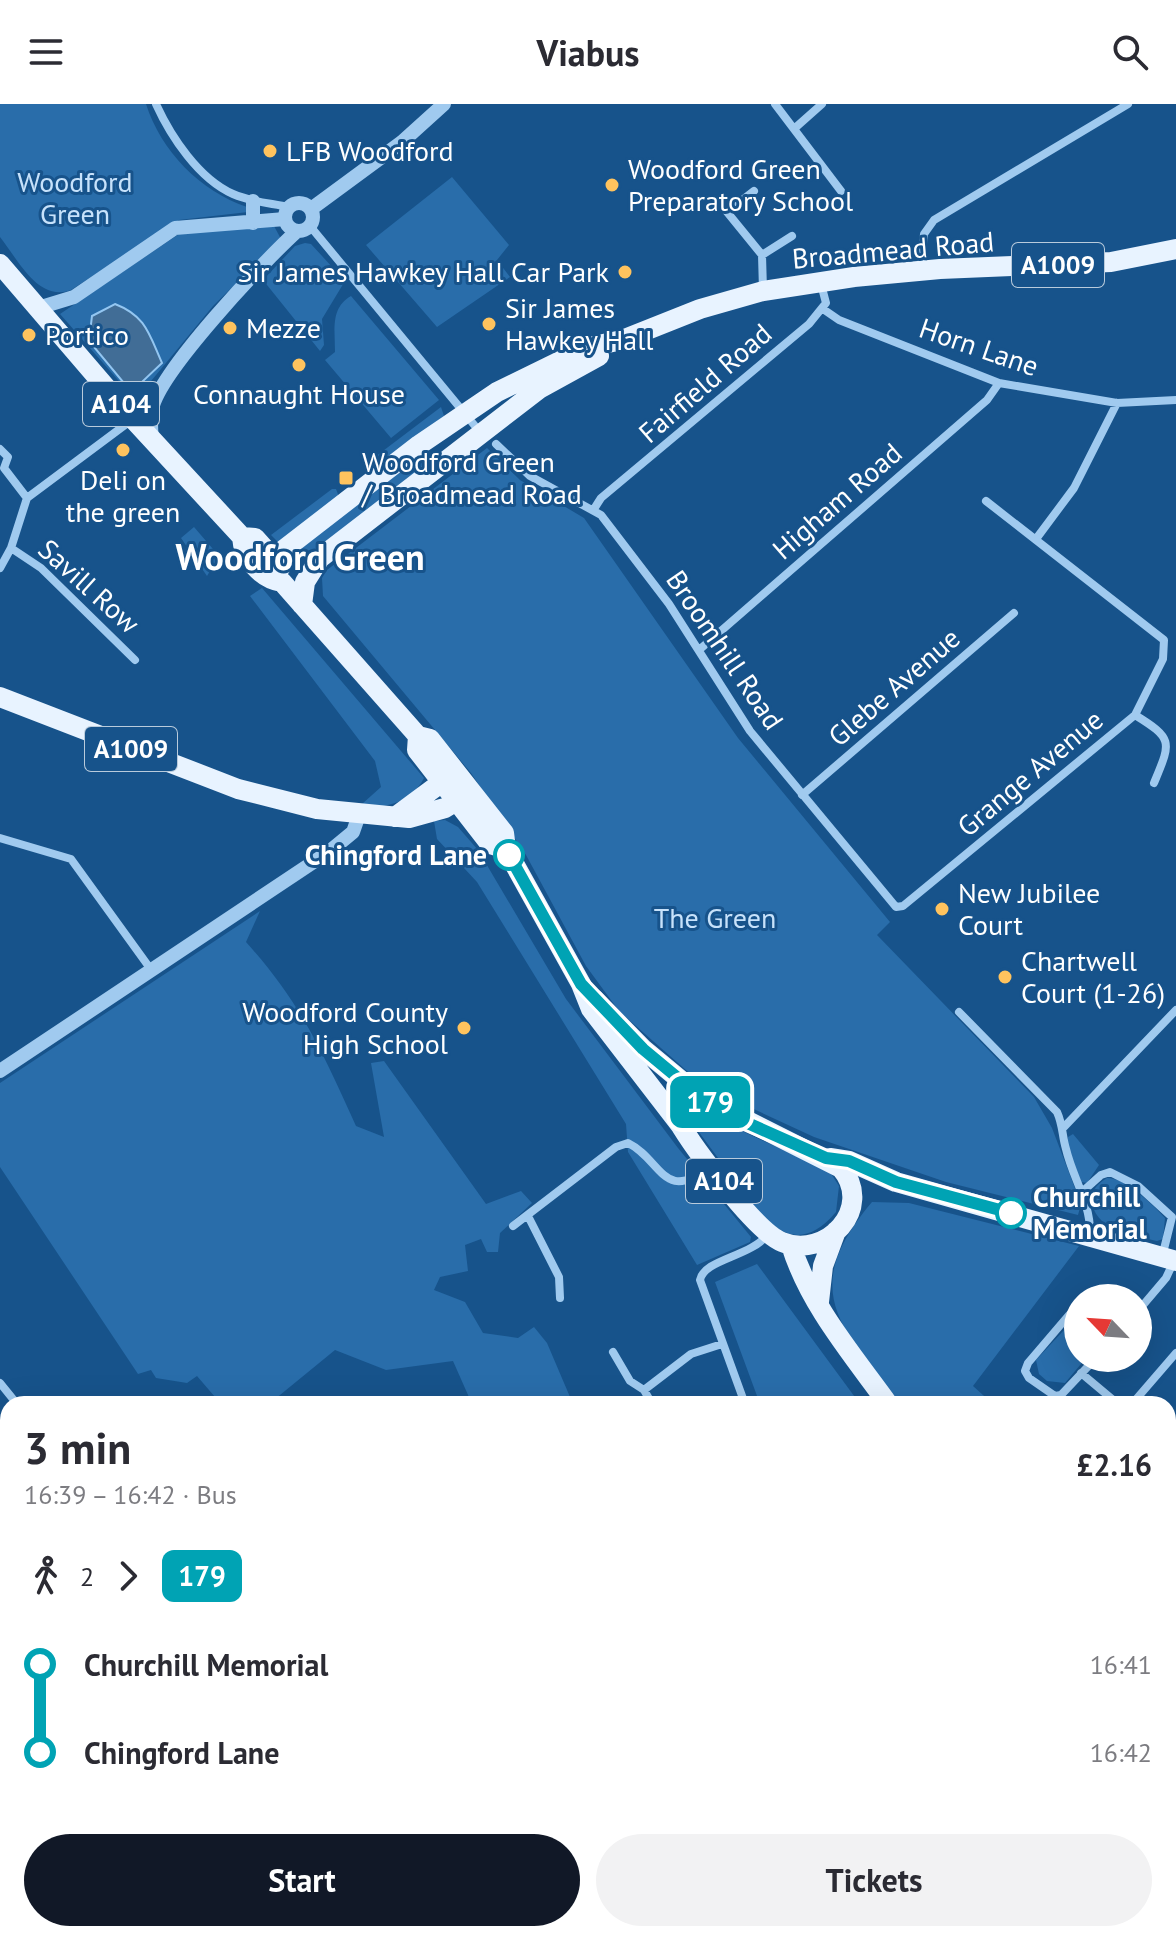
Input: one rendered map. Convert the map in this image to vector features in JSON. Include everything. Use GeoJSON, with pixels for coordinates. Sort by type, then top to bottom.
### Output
{"type":"FeatureCollection","features":[{"type":"Feature","properties":{"kind":"main road","name":"Broadmead Road"},"geometry":{"type":"LineString","coordinates":[[273,558],[464,413],[569,356],[622,340],[700,309],[763,291],[820,282],[921,270],[1111,262],[1176,249]]}},
{"type":"Feature","properties":{"kind":"main road","name":"A104"},"geometry":{"type":"LineString","coordinates":[[0,264],[152,440],[242,537],[255,538],[282,568],[282,582]]}},
{"type":"Feature","properties":{"kind":"main road","name":"Broadmead Road"},"geometry":{"type":"LineString","coordinates":[[302,605],[305,582],[314,564],[488,438],[539,389],[597,358],[622,340]]}},
{"type":"Feature","properties":{"kind":"main road","name":"A104"},"geometry":{"type":"LineString","coordinates":[[242,537],[242,551],[269,580],[282,582],[418,736],[417,750],[504,833],[506,849],[605,1031],[768,1234],[791,1245]]}},
{"type":"Feature","properties":{"kind":"main road","name":"A1009"},"geometry":{"type":"LineString","coordinates":[[0,697],[263,798],[359,815],[395,817],[430,814],[464,797]]}},
{"type":"Feature","properties":{"kind":"main road"},"geometry":{"type":"LineString","coordinates":[[395,817],[449,778]]}},
{"type":"Feature","properties":{"kind":"main road","name":"A104"},"geometry":{"type":"LineString","coordinates":[[581,984],[643,1049],[702,1098]]}},
{"type":"Feature","properties":{"kind":"main road","name":"A104"},"geometry":{"type":"LineString","coordinates":[[681,1126],[677,1114],[681,1102],[691,1096],[702,1098]]}},
{"type":"Feature","properties":{"kind":"main road"},"geometry":{"type":"LineString","coordinates":[[702,1098],[743,1121],[826,1158],[850,1178],[854,1204]]}},
{"type":"Feature","properties":{"kind":"main road"},"geometry":{"type":"LineString","coordinates":[[826,1158],[849,1161],[896,1182],[1090,1234],[1171,1260]]}},
{"type":"Feature","properties":{"kind":"main road"},"geometry":{"type":"LineString","coordinates":[[819,1302],[823,1266],[836,1231],[865,1192],[896,1182]]}},
{"type":"Feature","properties":{"kind":"main road"},"geometry":{"type":"LineString","coordinates":[[836,1231],[811,1245],[791,1245],[806,1284],[883,1396]]}},
{"type":"Feature","properties":{"kind":"street"},"geometry":{"type":"LineString","coordinates":[[156,104],[182,147],[210,178],[231,194],[287,213],[303,229]]}},
{"type":"Feature","properties":{"kind":"street"},"geometry":{"type":"LineString","coordinates":[[152,440],[152,407],[160,390],[220,311],[303,229],[311,209],[402,142],[444,104]]}},
{"type":"Feature","properties":{"kind":"street"},"geometry":{"type":"LineString","coordinates":[[775,104],[841,191]]}},
{"type":"Feature","properties":{"kind":"street"},"geometry":{"type":"LineString","coordinates":[[795,128],[822,104]]}},
{"type":"Feature","properties":{"kind":"street"},"geometry":{"type":"LineString","coordinates":[[921,270],[924,234],[934,220],[1128,104]]}},
{"type":"Feature","properties":{"kind":"street"},"geometry":{"type":"LineString","coordinates":[[754,191],[727,212],[762,255],[763,291]]}},
{"type":"Feature","properties":{"kind":"street"},"geometry":{"type":"LineString","coordinates":[[253,201],[253,223]]}},
{"type":"Feature","properties":{"kind":"street"},"geometry":{"type":"LineString","coordinates":[[38,308],[74,297],[175,228],[253,223],[287,213],[300,203],[311,209]]}},
{"type":"Feature","properties":{"kind":"street","name":"Broomhill Road"},"geometry":{"type":"LineString","coordinates":[[303,229],[488,438],[530,476],[594,509],[632,552],[750,731],[896,907]]}},
{"type":"Feature","properties":{"kind":"street"},"geometry":{"type":"LineString","coordinates":[[762,255],[792,236]]}},
{"type":"Feature","properties":{"kind":"street"},"geometry":{"type":"LineString","coordinates":[[820,282],[825,291],[823,309]]}},
{"type":"Feature","properties":{"kind":"street","name":"Horn Lane"},"geometry":{"type":"LineString","coordinates":[[823,309],[839,320],[999,383],[1117,403],[1176,400]]}},
{"type":"Feature","properties":{"kind":"street","name":"Fairfield Road"},"geometry":{"type":"LineString","coordinates":[[594,509],[601,498],[652,459],[823,309]]}},
{"type":"Feature","properties":{"kind":"street","name":"Higham Road"},"geometry":{"type":"LineString","coordinates":[[699,650],[987,400],[999,383]]}},
{"type":"Feature","properties":{"kind":"street"},"geometry":{"type":"LineString","coordinates":[[986,501],[1036,539],[1074,488],[1117,403]]}},
{"type":"Feature","properties":{"kind":"street"},"geometry":{"type":"LineString","coordinates":[[0,568],[11,548],[27,498],[133,419]]}},
{"type":"Feature","properties":{"kind":"street"},"geometry":{"type":"LineString","coordinates":[[0,449],[8,457],[4,468],[27,498]]}},
{"type":"Feature","properties":{"kind":"street","name":"Grange Avenue"},"geometry":{"type":"LineString","coordinates":[[896,907],[916,896],[1135,715],[1165,650],[1164,640],[1036,539]]}},
{"type":"Feature","properties":{"kind":"street","name":"Savill Row"},"geometry":{"type":"LineString","coordinates":[[11,548],[41,568],[135,660]]}},
{"type":"Feature","properties":{"kind":"street","name":"Glebe Avenue"},"geometry":{"type":"LineString","coordinates":[[802,795],[1014,613]]}},
{"type":"Feature","properties":{"kind":"street"},"geometry":{"type":"LineString","coordinates":[[1135,715],[1162,731],[1167,740],[1168,750],[1154,783]]}},
{"type":"Feature","properties":{"kind":"street"},"geometry":{"type":"LineString","coordinates":[[0,1071],[342,842],[353,832],[359,815]]}},
{"type":"Feature","properties":{"kind":"street"},"geometry":{"type":"LineString","coordinates":[[0,838],[71,859],[152,971]]}},
{"type":"Feature","properties":{"kind":"street"},"geometry":{"type":"LineString","coordinates":[[1064,1127],[1176,1010]]}},
{"type":"Feature","properties":{"kind":"street"},"geometry":{"type":"LineString","coordinates":[[959,1012],[1051,1106],[1064,1127],[1065,1146],[1090,1213],[1090,1234]]}},
{"type":"Feature","properties":{"kind":"street"},"geometry":{"type":"LineString","coordinates":[[513,1226],[616,1147],[628,1143],[668,1180],[684,1181],[711,1164]]}},
{"type":"Feature","properties":{"kind":"street"},"geometry":{"type":"LineString","coordinates":[[1082,1192],[1101,1175],[1110,1172],[1138,1186],[1172,1217],[1171,1260],[1166,1278],[1152,1294]]}},
{"type":"Feature","properties":{"kind":"street"},"geometry":{"type":"LineString","coordinates":[[528,1216],[559,1277],[560,1298]]}},
{"type":"Feature","properties":{"kind":"street"},"geometry":{"type":"LineString","coordinates":[[742,1396],[700,1280],[712,1264],[738,1257],[757,1246],[768,1234]]}},
{"type":"Feature","properties":{"kind":"street"},"geometry":{"type":"LineString","coordinates":[[1064,1321],[1028,1363],[1025,1371],[1029,1378],[1055,1396],[1061,1395],[1081,1373],[1108,1396]]}},
{"type":"Feature","properties":{"kind":"street"},"geometry":{"type":"LineString","coordinates":[[644,1390],[691,1354],[722,1344]]}},
{"type":"Feature","properties":{"kind":"street"},"geometry":{"type":"LineString","coordinates":[[613,1352],[630,1381],[647,1396]]}},
{"type":"Feature","properties":{"kind":"street"},"geometry":{"type":"LineString","coordinates":[[1139,1396],[1176,1353]]}},
{"type":"Feature","properties":{"kind":"green space","name":"Woodford Green"},"geometry":{"type":"Polygon","coordinates":[[[0,104],[146,104],[162,138],[184,167],[214,191],[247,207],[248,212],[179,220],[71,290],[49,290],[30,277],[0,237],[0,104]]]}},
{"type":"Feature","properties":{"kind":"green space"},"geometry":{"type":"Polygon","coordinates":[[[452,177],[509,245],[497,260],[510,277],[437,327],[366,245],[452,177]]]}},
{"type":"Feature","properties":{"kind":"green space"},"geometry":{"type":"Polygon","coordinates":[[[274,226],[281,239],[213,306],[142,392],[125,388],[60,314],[179,234],[274,226]]]}},
{"type":"Feature","properties":{"kind":"green space"},"geometry":{"type":"Polygon","coordinates":[[[311,244],[345,281],[322,319],[324,345],[320,351],[263,280],[295,246],[311,244]]]}},
{"type":"Feature","properties":{"kind":"green space"},"geometry":{"type":"Polygon","coordinates":[[[351,296],[439,400],[391,438],[325,360],[335,352],[337,313],[351,296]]]}},
{"type":"Feature","properties":{"kind":"green space"},"geometry":{"type":"Polygon","coordinates":[[[441,407],[444,416],[370,471],[367,463],[441,407]]]}},
{"type":"Feature","properties":{"kind":"green space","name":"The Green"},"geometry":{"type":"Polygon","coordinates":[[[487,448],[520,480],[584,518],[738,738],[890,922],[877,935],[1034,1097],[1052,1128],[1081,1204],[1078,1215],[946,1182],[814,1137],[704,1086],[619,1011],[586,966],[526,855],[471,773],[323,596],[322,578],[327,570],[487,448]]]}},
{"type":"Feature","properties":{"kind":"green space"},"geometry":{"type":"Polygon","coordinates":[[[428,450],[436,459],[309,562],[297,547],[428,450]]]}},
{"type":"Feature","properties":{"kind":"green space"},"geometry":{"type":"Polygon","coordinates":[[[336,489],[339,497],[280,544],[271,535],[336,489]]]}},
{"type":"Feature","properties":{"kind":"green space"},"geometry":{"type":"Polygon","coordinates":[[[194,527],[219,556],[207,576],[181,538],[194,527]]]}},
{"type":"Feature","properties":{"kind":"green space"},"geometry":{"type":"Polygon","coordinates":[[[262,588],[424,778],[406,798],[365,809],[362,804],[381,787],[375,761],[250,596],[262,588]]]}},
{"type":"Feature","properties":{"kind":"green space"},"geometry":{"type":"Polygon","coordinates":[[[445,820],[458,827],[478,850],[566,999],[678,1148],[751,1237],[750,1242],[697,1265],[628,1152],[626,1124],[477,882],[437,839],[434,821],[445,820]]]}},
{"type":"Feature","properties":{"kind":"green space"},"geometry":{"type":"Polygon","coordinates":[[[260,911],[246,942],[296,1008],[356,1126],[384,1137],[371,1063],[384,1061],[486,1204],[521,1191],[532,1203],[500,1233],[498,1252],[487,1252],[481,1239],[465,1245],[468,1271],[440,1277],[434,1290],[465,1302],[483,1333],[518,1338],[534,1327],[547,1343],[570,1396],[468,1396],[453,1361],[386,1370],[335,1350],[279,1396],[214,1396],[197,1376],[187,1383],[156,1378],[151,1370],[138,1374],[0,1167],[0,1083],[260,911]]]}},
{"type":"Feature","properties":{"kind":"green space"},"geometry":{"type":"Polygon","coordinates":[[[693,1108],[830,1172],[839,1186],[836,1212],[820,1227],[806,1234],[780,1230],[757,1209],[690,1120],[693,1108]]]}},
{"type":"Feature","properties":{"kind":"green space"},"geometry":{"type":"Polygon","coordinates":[[[1073,1134],[1099,1165],[1087,1183],[1081,1182],[1068,1148],[1068,1137],[1073,1134]]]}},
{"type":"Feature","properties":{"kind":"green space"},"geometry":{"type":"Polygon","coordinates":[[[1107,1178],[1130,1187],[1165,1218],[1163,1239],[1157,1241],[1128,1234],[1102,1221],[1092,1204],[1092,1196],[1097,1186],[1107,1178]]]}},
{"type":"Feature","properties":{"kind":"green space"},"geometry":{"type":"Polygon","coordinates":[[[872,1202],[909,1203],[1079,1246],[973,1386],[984,1396],[894,1396],[845,1329],[836,1307],[832,1284],[836,1260],[849,1233],[872,1202]]]}},
{"type":"Feature","properties":{"kind":"green space"},"geometry":{"type":"Polygon","coordinates":[[[757,1264],[854,1396],[757,1396],[715,1282],[757,1264]]]}},
{"type":"Feature","properties":{"kind":"green space"},"geometry":{"type":"Polygon","coordinates":[[[1064,1330],[1064,1372],[1074,1372],[1065,1383],[1047,1381],[1039,1374],[1036,1360],[1064,1330]]]}},
{"type":"Feature","properties":{"kind":"shaded area"},"geometry":{"type":"Polygon","coordinates":[[[115,304],[140,320],[162,363],[142,382],[128,388],[89,341],[92,316],[115,304]]]}},
{"type":"Feature","properties":{"kind":"bus line","name":"179"},"geometry":{"type":"LineString","coordinates":[[509,855],[581,984],[643,1049],[702,1098],[743,1121],[826,1158],[849,1161],[896,1182],[1011,1213]]}},
{"type":"Feature","properties":{"kind":"place","name":"LFB Woodford"},"geometry":{"type":"Point","coordinates":[270,151]}},
{"type":"Feature","properties":{"kind":"place","name":"Woodford Green Preparatory School"},"geometry":{"type":"Point","coordinates":[612,185]}},
{"type":"Feature","properties":{"kind":"place","name":"Sir James Hawkey Hall Car Park"},"geometry":{"type":"Point","coordinates":[625,272]}},
{"type":"Feature","properties":{"kind":"place","name":"Sir James Hawkey Hall"},"geometry":{"type":"Point","coordinates":[489,324]}},
{"type":"Feature","properties":{"kind":"place","name":"Mezze"},"geometry":{"type":"Point","coordinates":[230,328]}},
{"type":"Feature","properties":{"kind":"place","name":"Portico"},"geometry":{"type":"Point","coordinates":[29,335]}},
{"type":"Feature","properties":{"kind":"place","name":"Connaught House"},"geometry":{"type":"Point","coordinates":[299,365]}},
{"type":"Feature","properties":{"kind":"place","name":"Deli on the green"},"geometry":{"type":"Point","coordinates":[123,450]}},
{"type":"Feature","properties":{"kind":"place","name":"Woodford Green / Broadmead Road"},"geometry":{"type":"Point","coordinates":[346,478]}},
{"type":"Feature","properties":{"kind":"place","name":"Chingford Lane"},"geometry":{"type":"Point","coordinates":[509,855]}},
{"type":"Feature","properties":{"kind":"place","name":"New Jubilee Court"},"geometry":{"type":"Point","coordinates":[942,909]}},
{"type":"Feature","properties":{"kind":"place","name":"Chartwell Court (1-26)"},"geometry":{"type":"Point","coordinates":[1005,977]}},
{"type":"Feature","properties":{"kind":"place","name":"Woodford County High School"},"geometry":{"type":"Point","coordinates":[464,1028]}},
{"type":"Feature","properties":{"kind":"place","name":"Churchill Memorial"},"geometry":{"type":"Point","coordinates":[1011,1213]}},
{"type":"Feature","properties":{"kind":"district","name":"Woodford Green"},"geometry":{"type":"Point","coordinates":[300,557]}}]}
